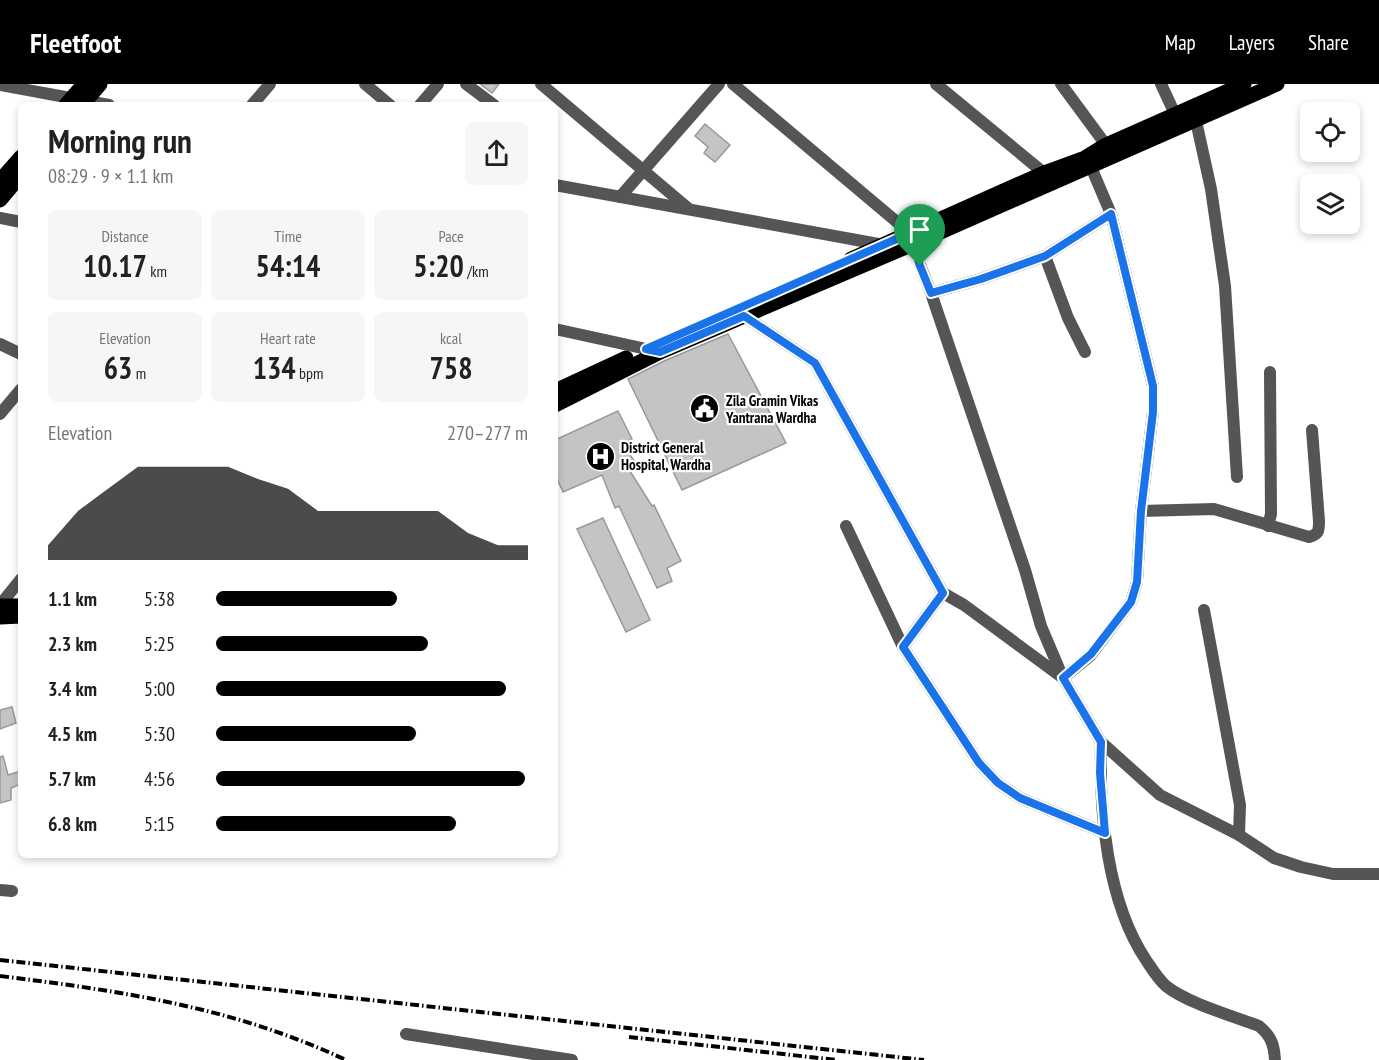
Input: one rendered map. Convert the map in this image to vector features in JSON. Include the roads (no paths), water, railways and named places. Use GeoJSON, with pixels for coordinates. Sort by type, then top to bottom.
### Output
{"type":"FeatureCollection","features":[{"type":"Feature","properties":{"kind":"main road"},"geometry":{"type":"LineString","coordinates":[[76,102],[84,84]]}},
{"type":"Feature","properties":{"kind":"main road"},"geometry":{"type":"LineString","coordinates":[[76,102],[100,84]]}},
{"type":"Feature","properties":{"kind":"main road"},"geometry":{"type":"LineString","coordinates":[[558,403],[653,351],[884,245],[912,239],[1091,167],[1202,113],[1223,101],[1244,84]]}},
{"type":"Feature","properties":{"kind":"main road"},"geometry":{"type":"LineString","coordinates":[[1223,101],[1277,84]]}},
{"type":"Feature","properties":{"kind":"main road"},"geometry":{"type":"LineString","coordinates":[[558,390],[744,316],[912,239],[1044,173],[1085,158],[1106,145],[1175,114],[1202,113]]}},
{"type":"Feature","properties":{"kind":"main road"},"geometry":{"type":"LineString","coordinates":[[0,181],[18,160]]}},
{"type":"Feature","properties":{"kind":"main road"},"geometry":{"type":"LineString","coordinates":[[0,200],[18,179]]}},
{"type":"Feature","properties":{"kind":"main road"},"geometry":{"type":"LineString","coordinates":[[0,605],[18,606]]}},
{"type":"Feature","properties":{"kind":"main road"},"geometry":{"type":"LineString","coordinates":[[0,617],[18,616]]}},
{"type":"Feature","properties":{"kind":"street"},"geometry":{"type":"LineString","coordinates":[[255,102],[270,84]]}},
{"type":"Feature","properties":{"kind":"street"},"geometry":{"type":"LineString","coordinates":[[365,84],[386,102]]}},
{"type":"Feature","properties":{"kind":"street"},"geometry":{"type":"LineString","coordinates":[[423,102],[438,84]]}},
{"type":"Feature","properties":{"kind":"street"},"geometry":{"type":"LineString","coordinates":[[466,84],[490,102]]}},
{"type":"Feature","properties":{"kind":"street"},"geometry":{"type":"LineString","coordinates":[[541,84],[690,210]]}},
{"type":"Feature","properties":{"kind":"street"},"geometry":{"type":"LineString","coordinates":[[620,197],[719,84]]}},
{"type":"Feature","properties":{"kind":"street"},"geometry":{"type":"LineString","coordinates":[[734,84],[912,239],[1025,570],[1041,626],[1063,678],[1101,742],[1160,795],[1239,835],[1274,858],[1333,874],[1379,874]]}},
{"type":"Feature","properties":{"kind":"street"},"geometry":{"type":"LineString","coordinates":[[936,84],[1044,173]]}},
{"type":"Feature","properties":{"kind":"street"},"geometry":{"type":"LineString","coordinates":[[1061,84],[1106,145]]}},
{"type":"Feature","properties":{"kind":"street"},"geometry":{"type":"LineString","coordinates":[[1161,84],[1175,114]]}},
{"type":"Feature","properties":{"kind":"street"},"geometry":{"type":"LineString","coordinates":[[0,85],[76,102]]}},
{"type":"Feature","properties":{"kind":"street"},"geometry":{"type":"LineString","coordinates":[[1202,113],[1225,286],[1237,477]]}},
{"type":"Feature","properties":{"kind":"street"},"geometry":{"type":"LineString","coordinates":[[1063,678],[1091,654],[1131,602],[1137,582],[1141,511],[1153,412],[1153,386],[1111,214],[1091,167]]}},
{"type":"Feature","properties":{"kind":"street"},"geometry":{"type":"LineString","coordinates":[[558,186],[884,245]]}},
{"type":"Feature","properties":{"kind":"street"},"geometry":{"type":"LineString","coordinates":[[931,293],[981,279],[1045,256],[1111,214]]}},
{"type":"Feature","properties":{"kind":"street"},"geometry":{"type":"LineString","coordinates":[[0,218],[18,221]]}},
{"type":"Feature","properties":{"kind":"street"},"geometry":{"type":"LineString","coordinates":[[1045,256],[1068,318],[1085,352]]}},
{"type":"Feature","properties":{"kind":"street"},"geometry":{"type":"LineString","coordinates":[[744,316],[815,363],[943,593],[964,605],[1063,678]]}},
{"type":"Feature","properties":{"kind":"street"},"geometry":{"type":"LineString","coordinates":[[558,330],[653,351]]}},
{"type":"Feature","properties":{"kind":"street"},"geometry":{"type":"LineString","coordinates":[[0,344],[18,353]]}},
{"type":"Feature","properties":{"kind":"street"},"geometry":{"type":"LineString","coordinates":[[1268,526],[1271,504],[1270,372]]}},
{"type":"Feature","properties":{"kind":"street"},"geometry":{"type":"LineString","coordinates":[[0,414],[18,393]]}},
{"type":"Feature","properties":{"kind":"street"},"geometry":{"type":"LineString","coordinates":[[1141,511],[1214,509],[1309,537],[1317,535],[1319,531],[1312,430]]}},
{"type":"Feature","properties":{"kind":"street"},"geometry":{"type":"LineString","coordinates":[[846,526],[903,647],[979,763],[998,783],[1020,798],[1105,833]]}},
{"type":"Feature","properties":{"kind":"street"},"geometry":{"type":"LineString","coordinates":[[0,605],[18,583]]}},
{"type":"Feature","properties":{"kind":"street"},"geometry":{"type":"LineString","coordinates":[[903,647],[943,593]]}},
{"type":"Feature","properties":{"kind":"street"},"geometry":{"type":"LineString","coordinates":[[1204,610],[1240,805],[1239,835]]}},
{"type":"Feature","properties":{"kind":"street"},"geometry":{"type":"LineString","coordinates":[[1101,742],[1100,773],[1105,833],[1119,906],[1142,954],[1167,987],[1185,997],[1259,1026],[1269,1034],[1274,1047],[1275,1060]]}},
{"type":"Feature","properties":{"kind":"street"},"geometry":{"type":"LineString","coordinates":[[406,1034],[572,1060]]}},
{"type":"Feature","properties":{"kind":"railway"},"geometry":{"type":"LineString","coordinates":[[0,960],[924,1060]]}},
{"type":"Feature","properties":{"kind":"railway"},"geometry":{"type":"LineString","coordinates":[[0,976],[133,995],[219,1014],[304,1042],[346,1060]]}},
{"type":"Feature","properties":{"kind":"railway"},"geometry":{"type":"LineString","coordinates":[[629,1037],[837,1060]]}},
{"type":"Feature","properties":{"kind":"place","name":"Zila Gramin Vikas Yantrana Wardha"},"geometry":{"type":"Point","coordinates":[705,409]}},
{"type":"Feature","properties":{"kind":"place","name":"District General Hospital, Wardha"},"geometry":{"type":"Point","coordinates":[600,456]}}]}
